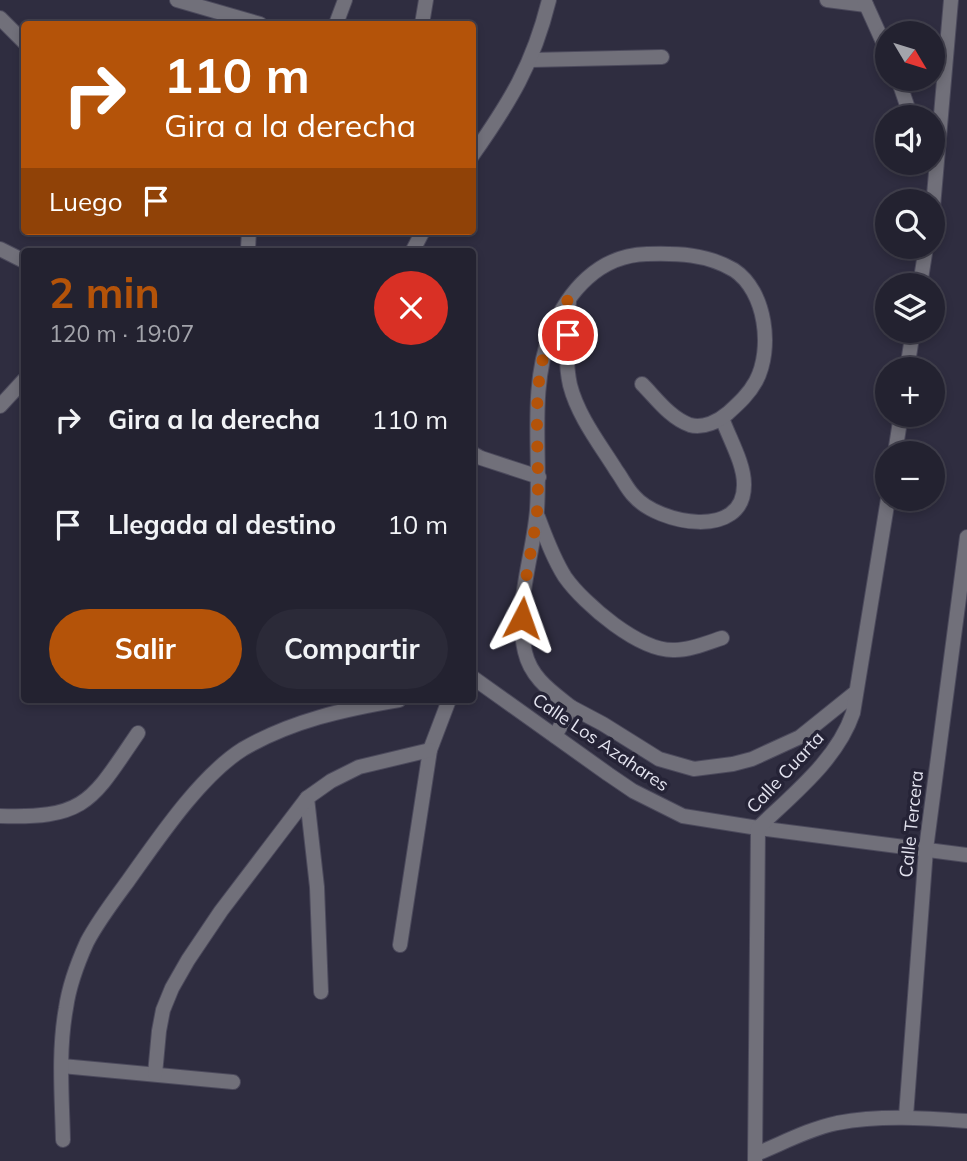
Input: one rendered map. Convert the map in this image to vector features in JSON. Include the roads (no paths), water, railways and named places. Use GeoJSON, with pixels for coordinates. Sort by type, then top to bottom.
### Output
{"type":"FeatureCollection","features":[{"type":"Feature","properties":{"kind":"street"},"geometry":{"type":"LineString","coordinates":[[177,0],[250,21]]}},
{"type":"Feature","properties":{"kind":"street"},"geometry":{"type":"LineString","coordinates":[[336,21],[345,0]]}},
{"type":"Feature","properties":{"kind":"street"},"geometry":{"type":"LineString","coordinates":[[422,21],[426,0]]}},
{"type":"Feature","properties":{"kind":"street"},"geometry":{"type":"LineString","coordinates":[[476,150],[496,122],[531,60],[549,0],[564,0]]}},
{"type":"Feature","properties":{"kind":"street"},"geometry":{"type":"LineString","coordinates":[[827,0],[865,3],[875,25]]}},
{"type":"Feature","properties":{"kind":"street"},"geometry":{"type":"LineString","coordinates":[[935,189],[951,0]]}},
{"type":"Feature","properties":{"kind":"street"},"geometry":{"type":"LineString","coordinates":[[0,18],[21,39]]}},
{"type":"Feature","properties":{"kind":"street"},"geometry":{"type":"LineString","coordinates":[[531,60],[662,57]]}},
{"type":"Feature","properties":{"kind":"street"},"geometry":{"type":"LineString","coordinates":[[0,249],[21,260]]}},
{"type":"Feature","properties":{"kind":"street"},"geometry":{"type":"LineString","coordinates":[[642,384],[666,410],[690,425],[708,425],[722,418],[748,395],[758,378],[764,354],[764,326],[758,300],[735,271],[713,260],[687,254],[640,254],[608,262],[587,276],[569,298],[557,319],[545,348],[539,390],[537,513],[524,582],[521,632],[525,655],[538,680],[571,707],[659,759],[694,769],[752,759],[800,737],[856,692]]}},
{"type":"Feature","properties":{"kind":"street"},"geometry":{"type":"LineString","coordinates":[[569,298],[567,362],[573,393],[594,436],[634,497],[648,508],[665,516],[695,522],[721,521],[736,509],[744,484],[722,418]]}},
{"type":"Feature","properties":{"kind":"street"},"geometry":{"type":"LineString","coordinates":[[0,406],[21,383]]}},
{"type":"Feature","properties":{"kind":"street"},"geometry":{"type":"LineString","coordinates":[[476,455],[539,478]]}},
{"type":"Feature","properties":{"kind":"street","name":"Calle Cuarta"},"geometry":{"type":"LineString","coordinates":[[756,1158],[758,828],[808,779],[848,727],[886,511]]}},
{"type":"Feature","properties":{"kind":"street"},"geometry":{"type":"LineString","coordinates":[[537,513],[551,552],[566,578],[580,594],[636,640],[674,650],[722,638]]}},
{"type":"Feature","properties":{"kind":"street","name":"Calle Tercera"},"geometry":{"type":"LineString","coordinates":[[906,1116],[926,849],[967,537]]}},
{"type":"Feature","properties":{"kind":"street","name":"Calle Los Azahares"},"geometry":{"type":"LineString","coordinates":[[476,680],[633,791],[683,816],[967,855]]}},
{"type":"Feature","properties":{"kind":"street"},"geometry":{"type":"LineString","coordinates":[[63,1140],[62,1066],[65,1008],[73,979],[88,942],[159,837],[221,766],[242,750],[306,720],[383,703]]}},
{"type":"Feature","properties":{"kind":"street"},"geometry":{"type":"LineString","coordinates":[[400,945],[430,750],[448,703]]}},
{"type":"Feature","properties":{"kind":"street"},"geometry":{"type":"LineString","coordinates":[[555,736],[571,707]]}},
{"type":"Feature","properties":{"kind":"street"},"geometry":{"type":"LineString","coordinates":[[0,816],[30,817],[61,813],[80,805],[97,792],[138,733]]}},
{"type":"Feature","properties":{"kind":"street"},"geometry":{"type":"LineString","coordinates":[[155,1074],[163,1010],[172,988],[221,911],[307,798],[331,781],[359,767],[430,750]]}},
{"type":"Feature","properties":{"kind":"street"},"geometry":{"type":"LineString","coordinates":[[307,798],[317,887],[321,992]]}},
{"type":"Feature","properties":{"kind":"street"},"geometry":{"type":"LineString","coordinates":[[62,1066],[233,1082]]}},
{"type":"Feature","properties":{"kind":"street"},"geometry":{"type":"LineString","coordinates":[[756,1158],[802,1134],[830,1125],[906,1116],[967,1121]]}}]}
